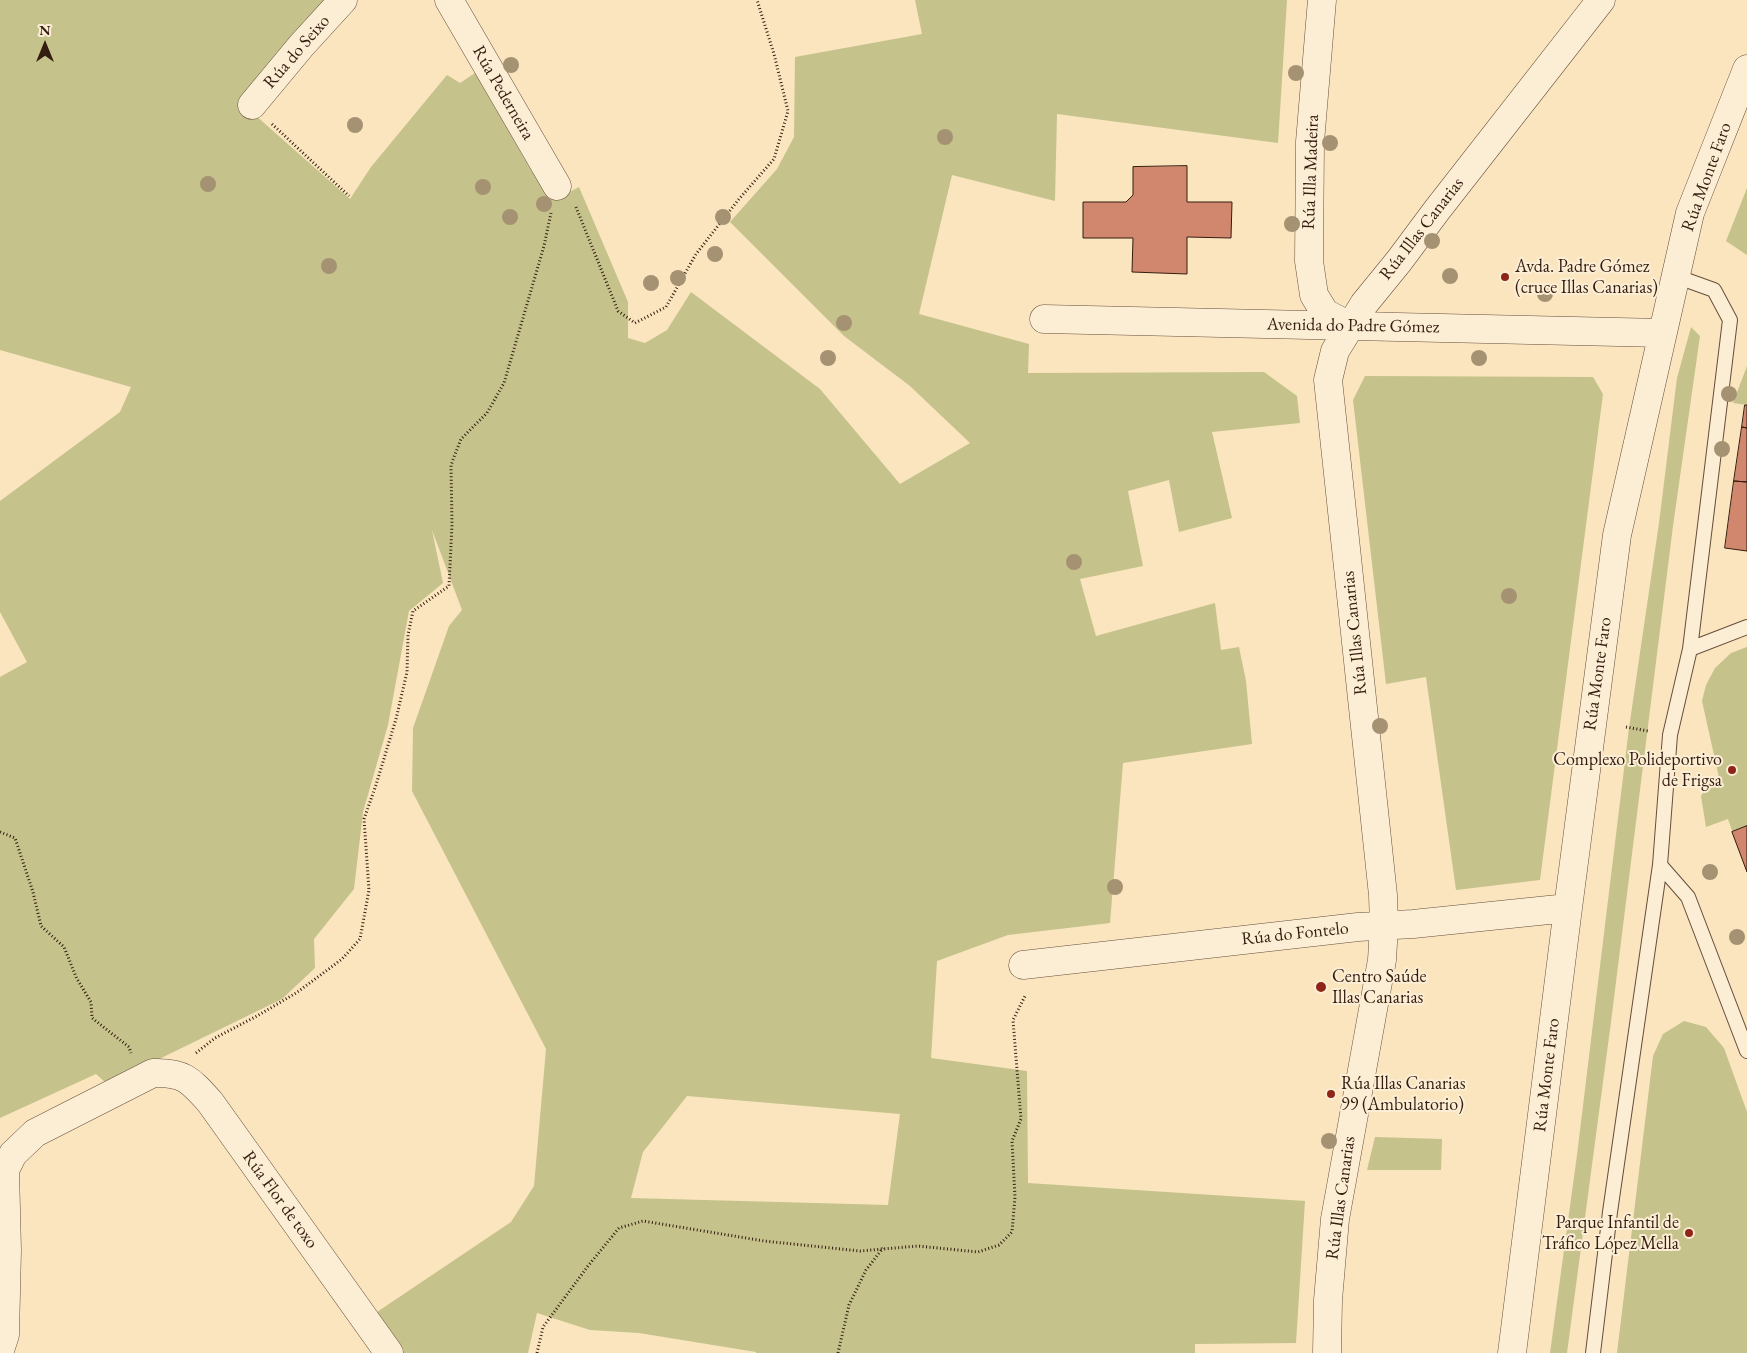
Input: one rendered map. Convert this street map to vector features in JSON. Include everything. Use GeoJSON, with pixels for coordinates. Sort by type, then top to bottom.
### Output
{"type":"FeatureCollection","features":[{"type":"Feature","properties":{"kind":"street","name":"Rúa do Seixo"},"geometry":{"type":"LineString","coordinates":[[252,105],[301,46],[343,0]]}},
{"type":"Feature","properties":{"kind":"street","name":"Rúa Pederneira"},"geometry":{"type":"LineString","coordinates":[[449,0],[557,186]]}},
{"type":"Feature","properties":{"kind":"street","name":"Rúa Illa Madeira"},"geometry":{"type":"LineString","coordinates":[[1322,0],[1310,142],[1309,261],[1314,295],[1325,312],[1350,326]]}},
{"type":"Feature","properties":{"kind":"street","name":"Rúa Illas Canarias"},"geometry":{"type":"LineString","coordinates":[[1327,1353],[1328,1300],[1335,1219],[1382,960],[1384,926],[1383,895],[1328,380],[1335,351],[1364,304],[1601,0]]}},
{"type":"Feature","properties":{"kind":"street","name":"Rúa Monte Faro"},"geometry":{"type":"LineString","coordinates":[[1512,1353],[1617,535],[1690,213],[1747,69]]}},
{"type":"Feature","properties":{"kind":"street"},"geometry":{"type":"LineString","coordinates":[[1265,324],[1298,309],[1314,295]]}},
{"type":"Feature","properties":{"kind":"street","name":"Avenida do Padre Gómez"},"geometry":{"type":"LineString","coordinates":[[1044,319],[1662,333]]}},
{"type":"Feature","properties":{"kind":"street","name":"Rúa do Fontelo"},"geometry":{"type":"LineString","coordinates":[[1023,965],[1358,927],[1568,908]]}},
{"type":"Feature","properties":{"kind":"street"},"geometry":{"type":"LineString","coordinates":[[0,1350],[5,1335],[7,1250],[5,1170],[13,1154],[35,1133],[155,1075]]}},
{"type":"Feature","properties":{"kind":"street","name":"Rúa Flor de toxo"},"geometry":{"type":"LineString","coordinates":[[155,1075],[189,1080],[210,1102],[390,1353]]}},
{"type":"Feature","properties":{"kind":"lane"},"geometry":{"type":"LineString","coordinates":[[1593,1353],[1610,1212],[1660,865],[1670,735],[1690,649],[1730,320],[1714,290],[1675,276]]}},
{"type":"Feature","properties":{"kind":"lane"},"geometry":{"type":"LineString","coordinates":[[1690,649],[1747,627]]}},
{"type":"Feature","properties":{"kind":"lane"},"geometry":{"type":"LineString","coordinates":[[1660,865],[1688,897],[1747,1052]]}},
{"type":"Feature","properties":{"kind":"path"},"geometry":{"type":"LineString","coordinates":[[557,186],[577,208],[618,310],[635,323],[666,306],[696,254],[738,199],[774,159],[788,111],[774,54],[757,0]]}},
{"type":"Feature","properties":{"kind":"path"},"geometry":{"type":"LineString","coordinates":[[252,105],[349,196]]}},
{"type":"Feature","properties":{"kind":"path"},"geometry":{"type":"LineString","coordinates":[[0,832],[15,838],[33,892],[41,926],[64,947],[77,979],[90,1002],[92,1018],[129,1048],[155,1075],[215,1038],[272,1007],[322,974],[342,959],[360,939],[370,890],[364,818],[376,786],[396,719],[407,672],[408,635],[413,611],[448,586],[452,525],[451,465],[461,439],[487,413],[504,383],[544,246],[557,186]]}},
{"type":"Feature","properties":{"kind":"path"},"geometry":{"type":"LineString","coordinates":[[1626,727],[1649,731]]}},
{"type":"Feature","properties":{"kind":"path"},"geometry":{"type":"LineString","coordinates":[[537,1353],[543,1327],[588,1266],[619,1228],[643,1221],[764,1241],[860,1251],[918,1246],[978,1252],[999,1245],[1012,1232],[1015,1197],[1012,1141],[1021,1119],[1014,1020],[1025,996]]}},
{"type":"Feature","properties":{"kind":"path"},"geometry":{"type":"LineString","coordinates":[[838,1353],[849,1305],[866,1270],[883,1248]]}},
{"type":"Feature","properties":{"kind":"shaded area"},"geometry":{"type":"Polygon","coordinates":[[[0,0],[327,0],[246,107],[350,199],[371,167],[447,75],[460,83],[475,73],[532,172],[562,196],[579,187],[628,302],[628,338],[645,343],[667,330],[691,292],[820,389],[900,484],[970,443],[910,386],[844,336],[730,222],[777,169],[794,137],[795,57],[922,34],[915,0],[1287,0],[1278,143],[1057,114],[1055,201],[952,175],[919,314],[1029,344],[1028,373],[1264,372],[1297,396],[1300,423],[1212,432],[1232,518],[1179,532],[1169,480],[1128,491],[1143,566],[1080,579],[1096,636],[1215,603],[1221,650],[1239,647],[1246,681],[1252,744],[1123,763],[1110,923],[1008,935],[937,961],[931,1058],[1027,1071],[1028,1183],[1305,1201],[1296,1343],[1195,1344],[1195,1353],[756,1353],[639,1333],[590,1330],[537,1313],[528,1353],[402,1353],[377,1312],[511,1222],[534,1186],[546,1049],[412,791],[413,728],[449,626],[462,610],[432,530],[443,583],[409,611],[388,725],[363,812],[354,889],[314,939],[315,968],[282,999],[153,1062],[106,1083],[96,1074],[0,1118],[0,677],[27,662],[0,612],[0,501],[120,412],[131,387],[0,350],[0,0]],[[687,1096],[643,1152],[631,1198],[888,1205],[900,1114],[687,1096]]]}},
{"type":"Feature","properties":{"kind":"shaded area"},"geometry":{"type":"Polygon","coordinates":[[[1747,188],[1747,255],[1726,241],[1747,188]]]}},
{"type":"Feature","properties":{"kind":"shaded area"},"geometry":{"type":"Polygon","coordinates":[[[1691,327],[1700,336],[1673,526],[1611,1022],[1567,1353],[1550,1353],[1577,1155],[1629,728],[1659,523],[1677,378],[1691,327]]]}},
{"type":"Feature","properties":{"kind":"shaded area"},"geometry":{"type":"Polygon","coordinates":[[[1747,366],[1747,405],[1733,403],[1747,366]]]}},
{"type":"Feature","properties":{"kind":"shaded area"},"geometry":{"type":"Polygon","coordinates":[[[1365,376],[1593,377],[1603,394],[1540,880],[1456,890],[1426,677],[1386,684],[1353,400],[1365,376]]]}},
{"type":"Feature","properties":{"kind":"shaded area","name":"Complexo Polideportivo de Frigsa"},"geometry":{"type":"Polygon","coordinates":[[[1747,647],[1747,873],[1728,819],[1706,827],[1701,796],[1707,787],[1720,782],[1702,701],[1706,685],[1715,668],[1731,653],[1747,647]]]}},
{"type":"Feature","properties":{"kind":"shaded area","name":"Parque Infantil de Tráfico López Mella"},"geometry":{"type":"Polygon","coordinates":[[[1684,1021],[1706,1027],[1724,1048],[1747,1112],[1747,1353],[1617,1353],[1653,1056],[1663,1034],[1684,1021]]]}},
{"type":"Feature","properties":{"kind":"shaded area"},"geometry":{"type":"Polygon","coordinates":[[[1375,1137],[1442,1139],[1441,1170],[1367,1170],[1375,1137]]]}},
{"type":"Feature","properties":{"kind":"building"},"geometry":{"type":"Polygon","coordinates":[[[1187,166],[1187,202],[1232,202],[1231,238],[1187,237],[1187,274],[1132,272],[1133,238],[1083,238],[1083,202],[1126,202],[1133,195],[1133,167],[1187,166]]]}},
{"type":"Feature","properties":{"kind":"building"},"geometry":{"type":"Polygon","coordinates":[[[1745,405],[1747,405],[1747,428],[1742,427],[1745,405]]]}},
{"type":"Feature","properties":{"kind":"building"},"geometry":{"type":"Polygon","coordinates":[[[1742,427],[1747,428],[1747,482],[1734,481],[1742,427]]]}},
{"type":"Feature","properties":{"kind":"building"},"geometry":{"type":"Polygon","coordinates":[[[1734,481],[1747,482],[1747,551],[1725,548],[1734,481]]]}},
{"type":"Feature","properties":{"kind":"building"},"geometry":{"type":"Polygon","coordinates":[[[1747,826],[1747,872],[1732,832],[1747,826]]]}},
{"type":"Feature","properties":{"kind":"place","name":"Avda. Padre Gómez (cruce Illas Canarias)"},"geometry":{"type":"Point","coordinates":[1505,277]}},
{"type":"Feature","properties":{"kind":"place","name":"Complexo Polideportivo de Frigsa"},"geometry":{"type":"Point","coordinates":[1732,770]}},
{"type":"Feature","properties":{"kind":"place","name":"Centro Saúde Illas Canarias"},"geometry":{"type":"Point","coordinates":[1321,987]}},
{"type":"Feature","properties":{"kind":"place","name":"Rúa Illas Canarias 99 (Ambulatorio)"},"geometry":{"type":"Point","coordinates":[1331,1094]}},
{"type":"Feature","properties":{"kind":"place","name":"Parque Infantil de Tráfico López Mella"},"geometry":{"type":"Point","coordinates":[1689,1233]}}]}
